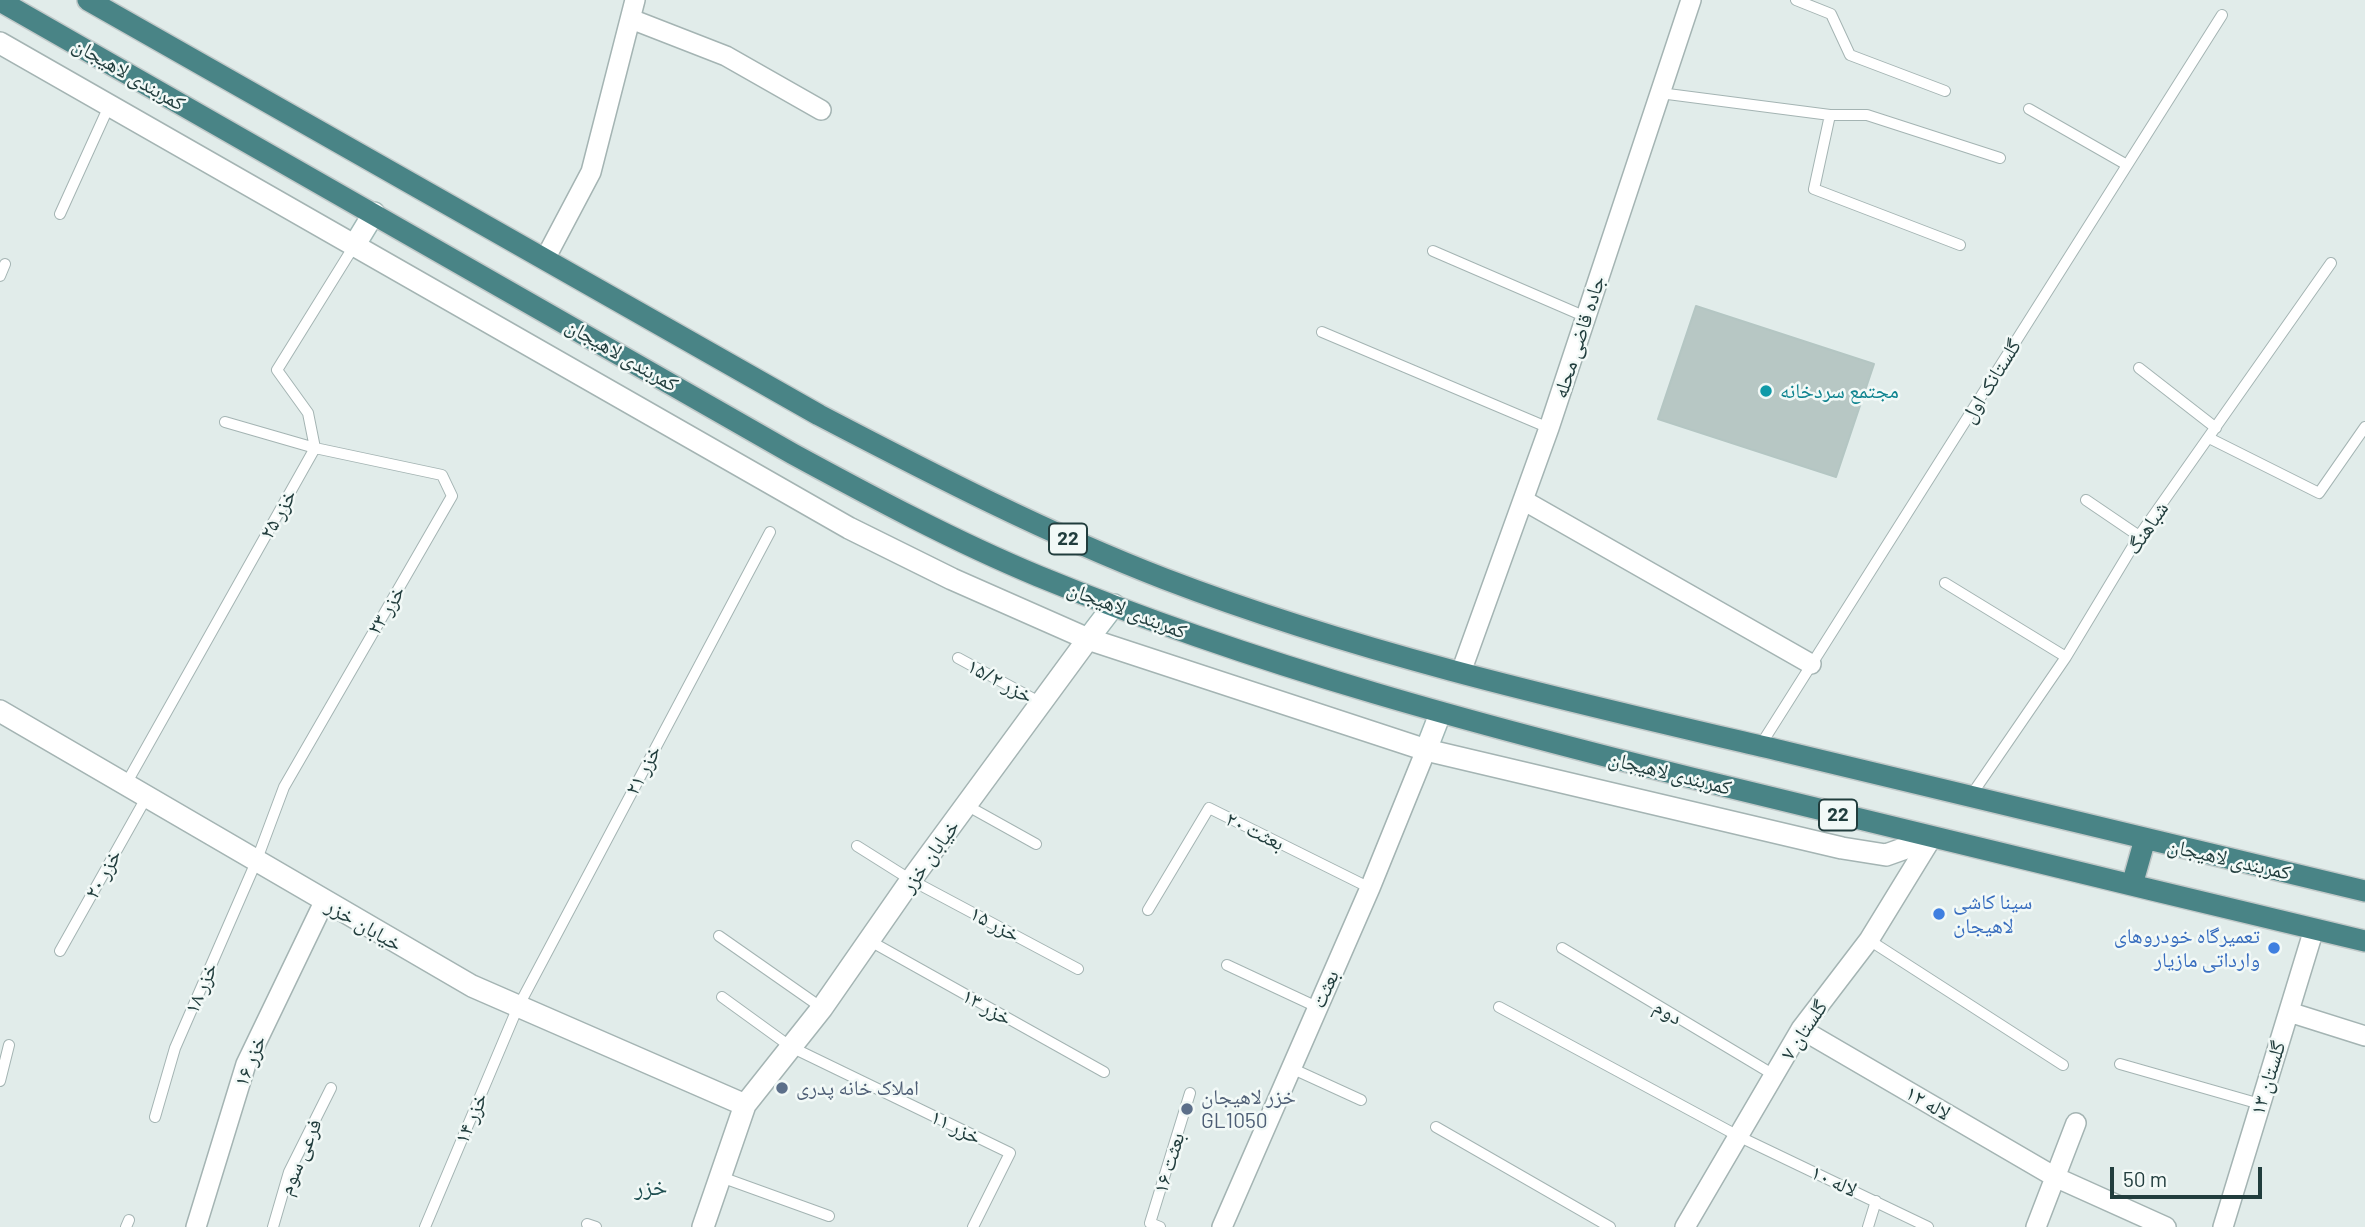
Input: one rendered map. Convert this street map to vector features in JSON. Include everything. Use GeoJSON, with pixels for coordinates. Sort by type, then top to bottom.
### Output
{"type":"FeatureCollection","features":[{"type":"Feature","properties":{"kind":"highway","name":"کمربندی لاهیجان"},"geometry":{"type":"LineString","coordinates":[[88,0],[819,415],[937,477],[1056,534],[1166,579],[1335,638],[1461,673],[1969,798],[2365,891]]}},
{"type":"Feature","properties":{"kind":"highway","name":"کمربندی لاهیجان"},"geometry":{"type":"LineString","coordinates":[[0,1],[793,454],[916,521],[1037,575],[1321,678],[1440,714],[1931,839],[2365,941]]}},
{"type":"Feature","properties":{"kind":"highway"},"geometry":{"type":"LineString","coordinates":[[2132,885],[2145,839]]}},
{"type":"Feature","properties":{"kind":"street"},"geometry":{"type":"LineString","coordinates":[[545,259],[591,172],[635,0]]}},
{"type":"Feature","properties":{"kind":"street","name":"جاده قاضی محله"},"geometry":{"type":"LineString","coordinates":[[1461,673],[1549,428],[1691,0]]}},
{"type":"Feature","properties":{"kind":"street"},"geometry":{"type":"LineString","coordinates":[[631,19],[726,56],[821,110]]}},
{"type":"Feature","properties":{"kind":"street"},"geometry":{"type":"LineString","coordinates":[[0,43],[849,528],[952,579],[1088,639],[1426,750],[1842,848],[1886,855],[1931,839]]}},
{"type":"Feature","properties":{"kind":"street"},"geometry":{"type":"LineString","coordinates":[[354,246],[374,213]]}},
{"type":"Feature","properties":{"kind":"street"},"geometry":{"type":"LineString","coordinates":[[1523,500],[1811,664]]}},
{"type":"Feature","properties":{"kind":"street","name":"خیابان خزر"},"geometry":{"type":"LineString","coordinates":[[703,1227],[745,1105],[822,1008],[911,880],[1114,605]]}},
{"type":"Feature","properties":{"kind":"street","name":"خیابان خزر"},"geometry":{"type":"LineString","coordinates":[[0,711],[324,902],[517,1009],[745,1105]]}},
{"type":"Feature","properties":{"kind":"street"},"geometry":{"type":"LineString","coordinates":[[1426,750],[1440,714]]}},
{"type":"Feature","properties":{"kind":"street","name":"بعثت"},"geometry":{"type":"LineString","coordinates":[[1222,1227],[1370,888],[1426,750]]}},
{"type":"Feature","properties":{"kind":"street","name":"گلستان ۷"},"geometry":{"type":"LineString","coordinates":[[1685,1227],[1801,1029],[1870,940],[1931,839]]}},
{"type":"Feature","properties":{"kind":"street","name":"خزر ۱۶"},"geometry":{"type":"LineString","coordinates":[[196,1227],[247,1064],[324,902]]}},
{"type":"Feature","properties":{"kind":"street","name":"گلستان ۱۳"},"geometry":{"type":"LineString","coordinates":[[2223,1227],[2314,929]]}},
{"type":"Feature","properties":{"kind":"street"},"geometry":{"type":"LineString","coordinates":[[2289,1012],[2365,1035]]}},
{"type":"Feature","properties":{"kind":"street","name":"لاله ۱۲"},"geometry":{"type":"LineString","coordinates":[[1801,1029],[2055,1177],[2166,1227]]}},
{"type":"Feature","properties":{"kind":"street"},"geometry":{"type":"LineString","coordinates":[[2036,1227],[2076,1123]]}},
{"type":"Feature","properties":{"kind":"lane"},"geometry":{"type":"LineString","coordinates":[[1796,0],[1831,14],[1850,54],[1945,91]]}},
{"type":"Feature","properties":{"kind":"lane","name":"گلستانک اول"},"geometry":{"type":"LineString","coordinates":[[1759,746],[2222,15]]}},
{"type":"Feature","properties":{"kind":"lane"},"geometry":{"type":"LineString","coordinates":[[1660,93],[1830,116],[1867,116],[2000,158]]}},
{"type":"Feature","properties":{"kind":"lane"},"geometry":{"type":"LineString","coordinates":[[61,214],[109,106]]}},
{"type":"Feature","properties":{"kind":"lane"},"geometry":{"type":"LineString","coordinates":[[2029,109],[2127,164]]}},
{"type":"Feature","properties":{"kind":"lane"},"geometry":{"type":"LineString","coordinates":[[1830,116],[1814,190],[1961,245]]}},
{"type":"Feature","properties":{"kind":"lane"},"geometry":{"type":"LineString","coordinates":[[225,422],[315,448],[308,413],[277,370],[354,246]]}},
{"type":"Feature","properties":{"kind":"lane"},"geometry":{"type":"LineString","coordinates":[[1433,251],[1586,317]]}},
{"type":"Feature","properties":{"kind":"lane","name":"شباهنگ"},"geometry":{"type":"LineString","coordinates":[[1969,798],[2066,657],[2139,537],[2331,263]]}},
{"type":"Feature","properties":{"kind":"lane"},"geometry":{"type":"LineString","coordinates":[[0,276],[5,264]]}},
{"type":"Feature","properties":{"kind":"lane"},"geometry":{"type":"LineString","coordinates":[[1322,331],[1549,428]]}},
{"type":"Feature","properties":{"kind":"lane"},"geometry":{"type":"LineString","coordinates":[[2139,368],[2216,428]]}},
{"type":"Feature","properties":{"kind":"lane"},"geometry":{"type":"LineString","coordinates":[[2209,438],[2319,493],[2365,428]]}},
{"type":"Feature","properties":{"kind":"lane","name":"خزر ۲۵"},"geometry":{"type":"LineString","coordinates":[[126,783],[315,448]]}},
{"type":"Feature","properties":{"kind":"lane","name":"خزر ۲۳"},"geometry":{"type":"LineString","coordinates":[[256,862],[284,787],[297,762],[452,496],[442,475],[315,448]]}},
{"type":"Feature","properties":{"kind":"lane"},"geometry":{"type":"LineString","coordinates":[[2086,500],[2139,537]]}},
{"type":"Feature","properties":{"kind":"lane","name":"خزر ۲۱"},"geometry":{"type":"LineString","coordinates":[[517,1009],[769,532]]}},
{"type":"Feature","properties":{"kind":"lane"},"geometry":{"type":"LineString","coordinates":[[1945,583],[2066,657]]}},
{"type":"Feature","properties":{"kind":"lane","name":"خزر ۱۵/۲"},"geometry":{"type":"LineString","coordinates":[[958,658],[1042,703]]}},
{"type":"Feature","properties":{"kind":"lane","name":"خزر ۲۰"},"geometry":{"type":"LineString","coordinates":[[61,951],[146,798]]}},
{"type":"Feature","properties":{"kind":"lane"},"geometry":{"type":"LineString","coordinates":[[966,805],[1036,844]]}},
{"type":"Feature","properties":{"kind":"lane","name":"بعثت ۲۰"},"geometry":{"type":"LineString","coordinates":[[1148,910],[1209,808],[1370,888]]}},
{"type":"Feature","properties":{"kind":"lane","name":"خزر ۱۵"},"geometry":{"type":"LineString","coordinates":[[857,846],[911,880],[1078,969]]}},
{"type":"Feature","properties":{"kind":"lane","name":"خزر ۱۸"},"geometry":{"type":"LineString","coordinates":[[155,1117],[175,1048],[256,862]]}},
{"type":"Feature","properties":{"kind":"lane"},"geometry":{"type":"LineString","coordinates":[[719,936],[822,1008]]}},
{"type":"Feature","properties":{"kind":"lane"},"geometry":{"type":"LineString","coordinates":[[1870,940],[2063,1065]]}},
{"type":"Feature","properties":{"kind":"lane","name":"خزر ۱۳"},"geometry":{"type":"LineString","coordinates":[[870,941],[1104,1072]]}},
{"type":"Feature","properties":{"kind":"lane","name":"دوم"},"geometry":{"type":"LineString","coordinates":[[1562,948],[1774,1075]]}},
{"type":"Feature","properties":{"kind":"lane"},"geometry":{"type":"LineString","coordinates":[[1227,965],[1317,1007]]}},
{"type":"Feature","properties":{"kind":"lane"},"geometry":{"type":"LineString","coordinates":[[722,997],[791,1047]]}},
{"type":"Feature","properties":{"kind":"lane","name":"لاله ۱۰"},"geometry":{"type":"LineString","coordinates":[[1499,1007],[1740,1137],[1927,1227]]}},
{"type":"Feature","properties":{"kind":"lane","name":"خزر ۱۴"},"geometry":{"type":"LineString","coordinates":[[425,1227],[517,1009]]}},
{"type":"Feature","properties":{"kind":"lane"},"geometry":{"type":"LineString","coordinates":[[0,1081],[9,1045]]}},
{"type":"Feature","properties":{"kind":"lane","name":"خزر ۱۱"},"geometry":{"type":"LineString","coordinates":[[791,1047],[1010,1153],[973,1227]]}},
{"type":"Feature","properties":{"kind":"lane"},"geometry":{"type":"LineString","coordinates":[[2120,1064],[2260,1104]]}},
{"type":"Feature","properties":{"kind":"lane"},"geometry":{"type":"LineString","coordinates":[[1291,1068],[1361,1100]]}},
{"type":"Feature","properties":{"kind":"lane","name":"فرعی سوم"},"geometry":{"type":"LineString","coordinates":[[272,1227],[289,1172],[331,1088]]}},
{"type":"Feature","properties":{"kind":"lane","name":"بعثت ۱۶"},"geometry":{"type":"LineString","coordinates":[[1160,1227],[1150,1223],[1190,1093]]}},
{"type":"Feature","properties":{"kind":"lane"},"geometry":{"type":"LineString","coordinates":[[1436,1127],[1610,1227]]}},
{"type":"Feature","properties":{"kind":"lane"},"geometry":{"type":"LineString","coordinates":[[720,1177],[829,1216]]}},
{"type":"Feature","properties":{"kind":"lane"},"geometry":{"type":"LineString","coordinates":[[1868,1227],[1876,1201]]}},
{"type":"Feature","properties":{"kind":"building","name":"مجتمع سردخانه"},"geometry":{"type":"Polygon","coordinates":[[[1696,306],[1874,364],[1836,477],[1658,419],[1696,306]]]}},
{"type":"Feature","properties":{"kind":"place","name":"مجتمع سردخانه"},"geometry":{"type":"Point","coordinates":[1766,391]}},
{"type":"Feature","properties":{"kind":"place","name":"سینا کاشی لاهیجان"},"geometry":{"type":"Point","coordinates":[1939,914]}},
{"type":"Feature","properties":{"kind":"place","name":"تعمیرگاه خودروهای وارداتی مازیار"},"geometry":{"type":"Point","coordinates":[2274,948]}},
{"type":"Feature","properties":{"kind":"place","name":"املاک خانه پدری"},"geometry":{"type":"Point","coordinates":[782,1088]}},
{"type":"Feature","properties":{"kind":"place","name":"خزر لاهیجان GL1050"},"geometry":{"type":"Point","coordinates":[1187,1109]}},
{"type":"Feature","properties":{"kind":"district","name":"خزر"},"geometry":{"type":"Point","coordinates":[651,1187]}}]}
